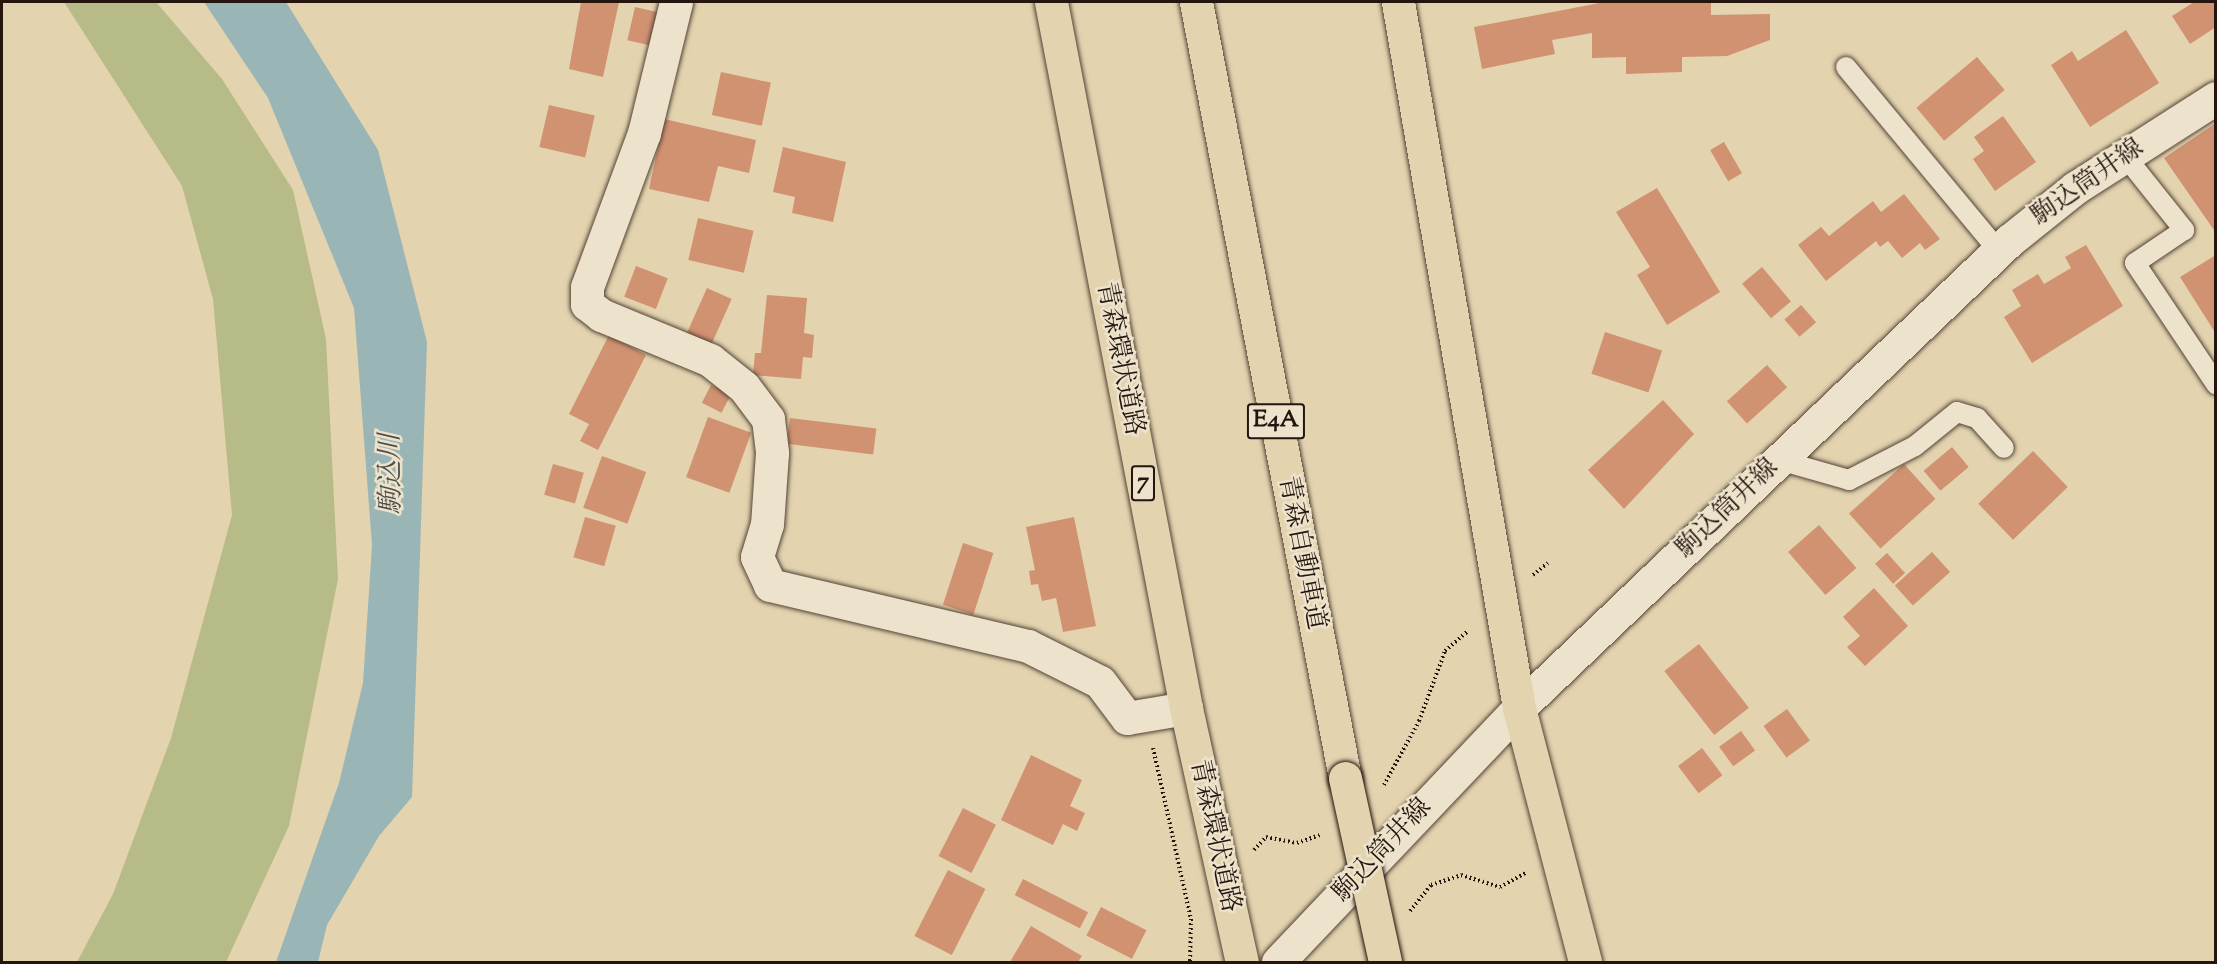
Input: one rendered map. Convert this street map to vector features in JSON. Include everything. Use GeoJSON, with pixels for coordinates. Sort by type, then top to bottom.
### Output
{"type":"FeatureCollection","features":[{"type":"Feature","properties":{"kind":"highway","name":"青森環状道路"},"geometry":{"type":"LineString","coordinates":[[1051,2],[1186,708],[1242,963]]}},
{"type":"Feature","properties":{"kind":"highway","name":"青森自動車道"},"geometry":{"type":"LineString","coordinates":[[1196,2],[1206,64],[1345,778],[1384,963]]}},
{"type":"Feature","properties":{"kind":"highway"},"geometry":{"type":"LineString","coordinates":[[1398,2],[1519,708],[1585,963]]}},
{"type":"Feature","properties":{"kind":"main road"},"geometry":{"type":"LineString","coordinates":[[676,2],[644,133],[587,287],[587,304],[601,315],[710,360],[744,387],[768,419],[772,453],[767,524],[757,557],[770,585],[1028,646],[1100,682],[1127,718],[1186,708]]}},
{"type":"Feature","properties":{"kind":"main road","name":"駒込筒井線"},"geometry":{"type":"LineString","coordinates":[[1278,963],[1519,708],[1999,251],[2075,188],[2216,98]]}},
{"type":"Feature","properties":{"kind":"lane"},"geometry":{"type":"LineString","coordinates":[[1846,67],[1999,251]]}},
{"type":"Feature","properties":{"kind":"lane"},"geometry":{"type":"LineString","coordinates":[[2125,156],[2184,230],[2135,263],[2216,384]]}},
{"type":"Feature","properties":{"kind":"lane"},"geometry":{"type":"LineString","coordinates":[[1779,460],[1849,480],[1916,446],[1957,412],[1977,418],[2004,448]]}},
{"type":"Feature","properties":{"kind":"path"},"geometry":{"type":"LineString","coordinates":[[1145,715],[1191,919],[1190,963]]}},
{"type":"Feature","properties":{"kind":"path"},"geometry":{"type":"LineString","coordinates":[[1403,920],[1431,885],[1461,876],[1500,888],[1557,854]]}},
{"type":"Feature","properties":{"kind":"green space"},"geometry":{"type":"Polygon","coordinates":[[[64,2],[156,2],[222,79],[293,190],[326,339],[338,579],[289,826],[226,962],[77,962],[113,894],[171,738],[232,515],[213,299],[182,186],[64,2]]]}},
{"type":"Feature","properties":{"kind":"water","name":"駒込川"},"geometry":{"type":"Polygon","coordinates":[[[204,2],[286,2],[378,150],[427,342],[412,797],[379,836],[327,925],[318,962],[276,962],[339,783],[363,683],[372,545],[354,308],[268,98],[204,2]]]}},
{"type":"Feature","properties":{"kind":"building"},"geometry":{"type":"Polygon","coordinates":[[[581,2],[619,2],[603,77],[569,69],[581,2]]]}},
{"type":"Feature","properties":{"kind":"building"},"geometry":{"type":"Polygon","coordinates":[[[1605,2],[1711,2],[1711,15],[1770,14],[1770,40],[1727,56],[1682,57],[1682,72],[1626,74],[1626,57],[1592,58],[1592,33],[1552,40],[1555,54],[1482,69],[1474,27],[1605,2]]]}},
{"type":"Feature","properties":{"kind":"building"},"geometry":{"type":"Polygon","coordinates":[[[2194,2],[2216,2],[2216,27],[2190,44],[2172,16],[2194,2]]]}},
{"type":"Feature","properties":{"kind":"building"},"geometry":{"type":"Polygon","coordinates":[[[635,7],[660,13],[653,46],[627,40],[635,7]]]}},
{"type":"Feature","properties":{"kind":"building"},"geometry":{"type":"Polygon","coordinates":[[[2126,30],[2159,83],[2090,127],[2051,65],[2072,51],[2078,61],[2126,30]]]}},
{"type":"Feature","properties":{"kind":"building"},"geometry":{"type":"Polygon","coordinates":[[[1977,57],[2005,90],[1944,141],[1916,108],[1977,57]]]}},
{"type":"Feature","properties":{"kind":"building"},"geometry":{"type":"Polygon","coordinates":[[[721,72],[771,83],[762,126],[712,115],[721,72]]]}},
{"type":"Feature","properties":{"kind":"building"},"geometry":{"type":"Polygon","coordinates":[[[549,105],[595,116],[585,157],[539,147],[549,105]]]}},
{"type":"Feature","properties":{"kind":"building"},"geometry":{"type":"Polygon","coordinates":[[[2003,116],[2036,162],[1995,191],[1973,159],[1984,151],[1974,137],[2003,116]]]}},
{"type":"Feature","properties":{"kind":"building"},"geometry":{"type":"Polygon","coordinates":[[[664,119],[756,140],[749,173],[718,166],[709,202],[649,189],[664,119]]]}},
{"type":"Feature","properties":{"kind":"building"},"geometry":{"type":"Polygon","coordinates":[[[2216,123],[2216,233],[2164,158],[2216,123]]]}},
{"type":"Feature","properties":{"kind":"building"},"geometry":{"type":"Polygon","coordinates":[[[1724,142],[1742,173],[1728,181],[1710,150],[1724,142]]]}},
{"type":"Feature","properties":{"kind":"building"},"geometry":{"type":"Polygon","coordinates":[[[783,147],[846,162],[833,222],[792,213],[795,197],[773,192],[783,147]]]}},
{"type":"Feature","properties":{"kind":"building"},"geometry":{"type":"Polygon","coordinates":[[[1657,188],[1720,292],[1667,325],[1637,275],[1650,267],[1616,212],[1657,188]]]}},
{"type":"Feature","properties":{"kind":"building"},"geometry":{"type":"Polygon","coordinates":[[[1904,194],[1940,239],[1925,250],[1920,243],[1902,258],[1888,241],[1880,247],[1876,241],[1826,281],[1798,245],[1821,227],[1829,236],[1873,201],[1881,212],[1904,194]]]}},
{"type":"Feature","properties":{"kind":"building"},"geometry":{"type":"Polygon","coordinates":[[[698,218],[754,231],[744,273],[688,260],[698,218]]]}},
{"type":"Feature","properties":{"kind":"building"},"geometry":{"type":"Polygon","coordinates":[[[2086,245],[2123,306],[2032,363],[2004,317],[2021,306],[2012,290],[2038,274],[2044,284],[2071,268],[2065,257],[2086,245]]]}},
{"type":"Feature","properties":{"kind":"building"},"geometry":{"type":"Polygon","coordinates":[[[2216,255],[2216,334],[2180,277],[2216,255]]]}},
{"type":"Feature","properties":{"kind":"building"},"geometry":{"type":"Polygon","coordinates":[[[636,266],[668,278],[656,309],[624,297],[636,266]]]}},
{"type":"Feature","properties":{"kind":"building"},"geometry":{"type":"Polygon","coordinates":[[[1762,267],[1791,301],[1771,318],[1742,284],[1762,267]]]}},
{"type":"Feature","properties":{"kind":"building"},"geometry":{"type":"Polygon","coordinates":[[[707,288],[732,299],[710,348],[685,337],[707,288]]]}},
{"type":"Feature","properties":{"kind":"building"},"geometry":{"type":"Polygon","coordinates":[[[767,295],[807,298],[804,333],[814,335],[812,358],[803,357],[801,379],[753,375],[755,353],[761,353],[767,295]]]}},
{"type":"Feature","properties":{"kind":"building"},"geometry":{"type":"Polygon","coordinates":[[[1801,305],[1816,322],[1799,337],[1784,319],[1801,305]]]}},
{"type":"Feature","properties":{"kind":"building"},"geometry":{"type":"Polygon","coordinates":[[[1605,332],[1662,351],[1648,392],[1591,374],[1605,332]]]}},
{"type":"Feature","properties":{"kind":"building"},"geometry":{"type":"Polygon","coordinates":[[[609,335],[646,355],[598,450],[580,441],[589,424],[569,414],[609,335]]]}},
{"type":"Feature","properties":{"kind":"building"},"geometry":{"type":"Polygon","coordinates":[[[1767,365],[1787,387],[1747,423],[1727,401],[1767,365]]]}},
{"type":"Feature","properties":{"kind":"building"},"geometry":{"type":"Polygon","coordinates":[[[711,385],[731,395],[722,413],[702,403],[711,385]]]}},
{"type":"Feature","properties":{"kind":"building"},"geometry":{"type":"Polygon","coordinates":[[[1663,400],[1694,434],[1624,509],[1588,470],[1663,400]]]}},
{"type":"Feature","properties":{"kind":"building"},"geometry":{"type":"Polygon","coordinates":[[[708,417],[751,433],[729,493],[686,477],[708,417]]]}},
{"type":"Feature","properties":{"kind":"building"},"geometry":{"type":"Polygon","coordinates":[[[790,418],[876,429],[873,454],[787,444],[790,418]]]}},
{"type":"Feature","properties":{"kind":"building"},"geometry":{"type":"Polygon","coordinates":[[[1952,447],[1969,467],[1940,491],[1924,471],[1952,447]]]}},
{"type":"Feature","properties":{"kind":"building"},"geometry":{"type":"Polygon","coordinates":[[[2033,451],[2068,487],[2013,540],[1978,504],[2033,451]]]}},
{"type":"Feature","properties":{"kind":"building"},"geometry":{"type":"Polygon","coordinates":[[[602,456],[646,472],[627,524],[583,508],[602,456]]]}},
{"type":"Feature","properties":{"kind":"building"},"geometry":{"type":"Polygon","coordinates":[[[553,464],[584,473],[575,504],[544,495],[553,464]]]}},
{"type":"Feature","properties":{"kind":"building"},"geometry":{"type":"Polygon","coordinates":[[[1904,464],[1935,499],[1880,548],[1849,514],[1904,464]]]}},
{"type":"Feature","properties":{"kind":"building"},"geometry":{"type":"Polygon","coordinates":[[[585,517],[616,526],[604,566],[573,557],[585,517]]]}},
{"type":"Feature","properties":{"kind":"building"},"geometry":{"type":"Polygon","coordinates":[[[1074,517],[1096,626],[1063,632],[1056,598],[1042,601],[1038,584],[1031,585],[1029,571],[1035,570],[1026,527],[1074,517]]]}},
{"type":"Feature","properties":{"kind":"building"},"geometry":{"type":"Polygon","coordinates":[[[1819,525],[1856,568],[1825,595],[1788,552],[1819,525]]]}},
{"type":"Feature","properties":{"kind":"building"},"geometry":{"type":"Polygon","coordinates":[[[963,543],[993,553],[973,615],[943,605],[963,543]]]}},
{"type":"Feature","properties":{"kind":"building"},"geometry":{"type":"Polygon","coordinates":[[[1932,552],[1950,572],[1913,606],[1895,585],[1932,552]]]}},
{"type":"Feature","properties":{"kind":"building"},"geometry":{"type":"Polygon","coordinates":[[[1887,553],[1905,573],[1893,584],[1875,564],[1887,553]]]}},
{"type":"Feature","properties":{"kind":"building"},"geometry":{"type":"Polygon","coordinates":[[[1874,588],[1908,626],[1865,666],[1847,647],[1860,636],[1843,617],[1874,588]]]}},
{"type":"Feature","properties":{"kind":"building"},"geometry":{"type":"Polygon","coordinates":[[[1699,644],[1749,708],[1714,735],[1664,671],[1699,644]]]}},
{"type":"Feature","properties":{"kind":"building"},"geometry":{"type":"Polygon","coordinates":[[[1787,709],[1810,741],[1786,758],[1764,726],[1787,709]]]}},
{"type":"Feature","properties":{"kind":"building"},"geometry":{"type":"Polygon","coordinates":[[[1741,731],[1755,750],[1733,766],[1719,747],[1741,731]]]}},
{"type":"Feature","properties":{"kind":"building"},"geometry":{"type":"Polygon","coordinates":[[[1702,748],[1722,775],[1699,793],[1678,766],[1702,748]]]}},
{"type":"Feature","properties":{"kind":"building"},"geometry":{"type":"Polygon","coordinates":[[[1031,755],[1082,780],[1070,806],[1085,813],[1077,831],[1063,824],[1053,845],[1001,820],[1031,755]]]}},
{"type":"Feature","properties":{"kind":"building"},"geometry":{"type":"Polygon","coordinates":[[[963,808],[996,825],[971,873],[938,856],[963,808]]]}},
{"type":"Feature","properties":{"kind":"building"},"geometry":{"type":"Polygon","coordinates":[[[948,870],[985,889],[952,955],[914,936],[948,870]]]}},
{"type":"Feature","properties":{"kind":"building"},"geometry":{"type":"Polygon","coordinates":[[[1023,879],[1088,912],[1080,928],[1015,895],[1023,879]]]}},
{"type":"Feature","properties":{"kind":"building"},"geometry":{"type":"Polygon","coordinates":[[[1101,907],[1146,930],[1132,959],[1086,936],[1101,907]]]}},
{"type":"Feature","properties":{"kind":"building"},"geometry":{"type":"Polygon","coordinates":[[[1031,926],[1082,956],[1078,962],[1010,962],[1031,926]]]}}]}
